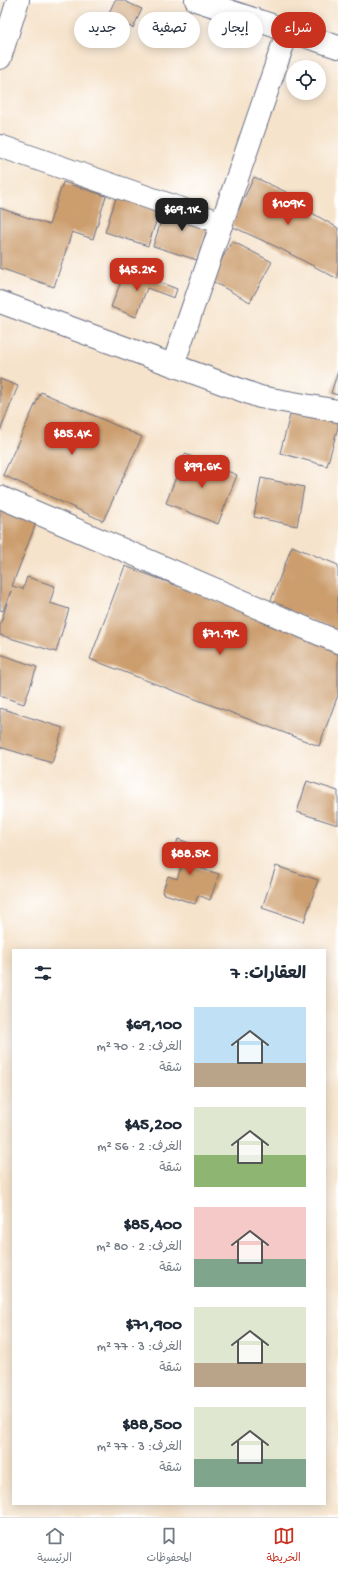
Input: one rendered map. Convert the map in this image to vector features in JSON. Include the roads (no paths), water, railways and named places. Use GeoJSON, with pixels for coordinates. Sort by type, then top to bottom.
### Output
{"type":"FeatureCollection","features":[{"type":"Feature","properties":{"kind":"street"},"geometry":{"type":"LineString","coordinates":[[0,58],[18,0]]}},
{"type":"Feature","properties":{"kind":"street"},"geometry":{"type":"LineString","coordinates":[[196,0],[271,24]]}},
{"type":"Feature","properties":{"kind":"street"},"geometry":{"type":"LineString","coordinates":[[326,43],[338,47]]}},
{"type":"Feature","properties":{"kind":"street"},"geometry":{"type":"LineString","coordinates":[[173,365],[282,48]]}},
{"type":"Feature","properties":{"kind":"street"},"geometry":{"type":"LineString","coordinates":[[0,146],[222,223]]}},
{"type":"Feature","properties":{"kind":"street"},"geometry":{"type":"LineString","coordinates":[[0,302],[260,397],[338,411]]}},
{"type":"Feature","properties":{"kind":"street"},"geometry":{"type":"LineString","coordinates":[[0,497],[338,642]]}}]}
